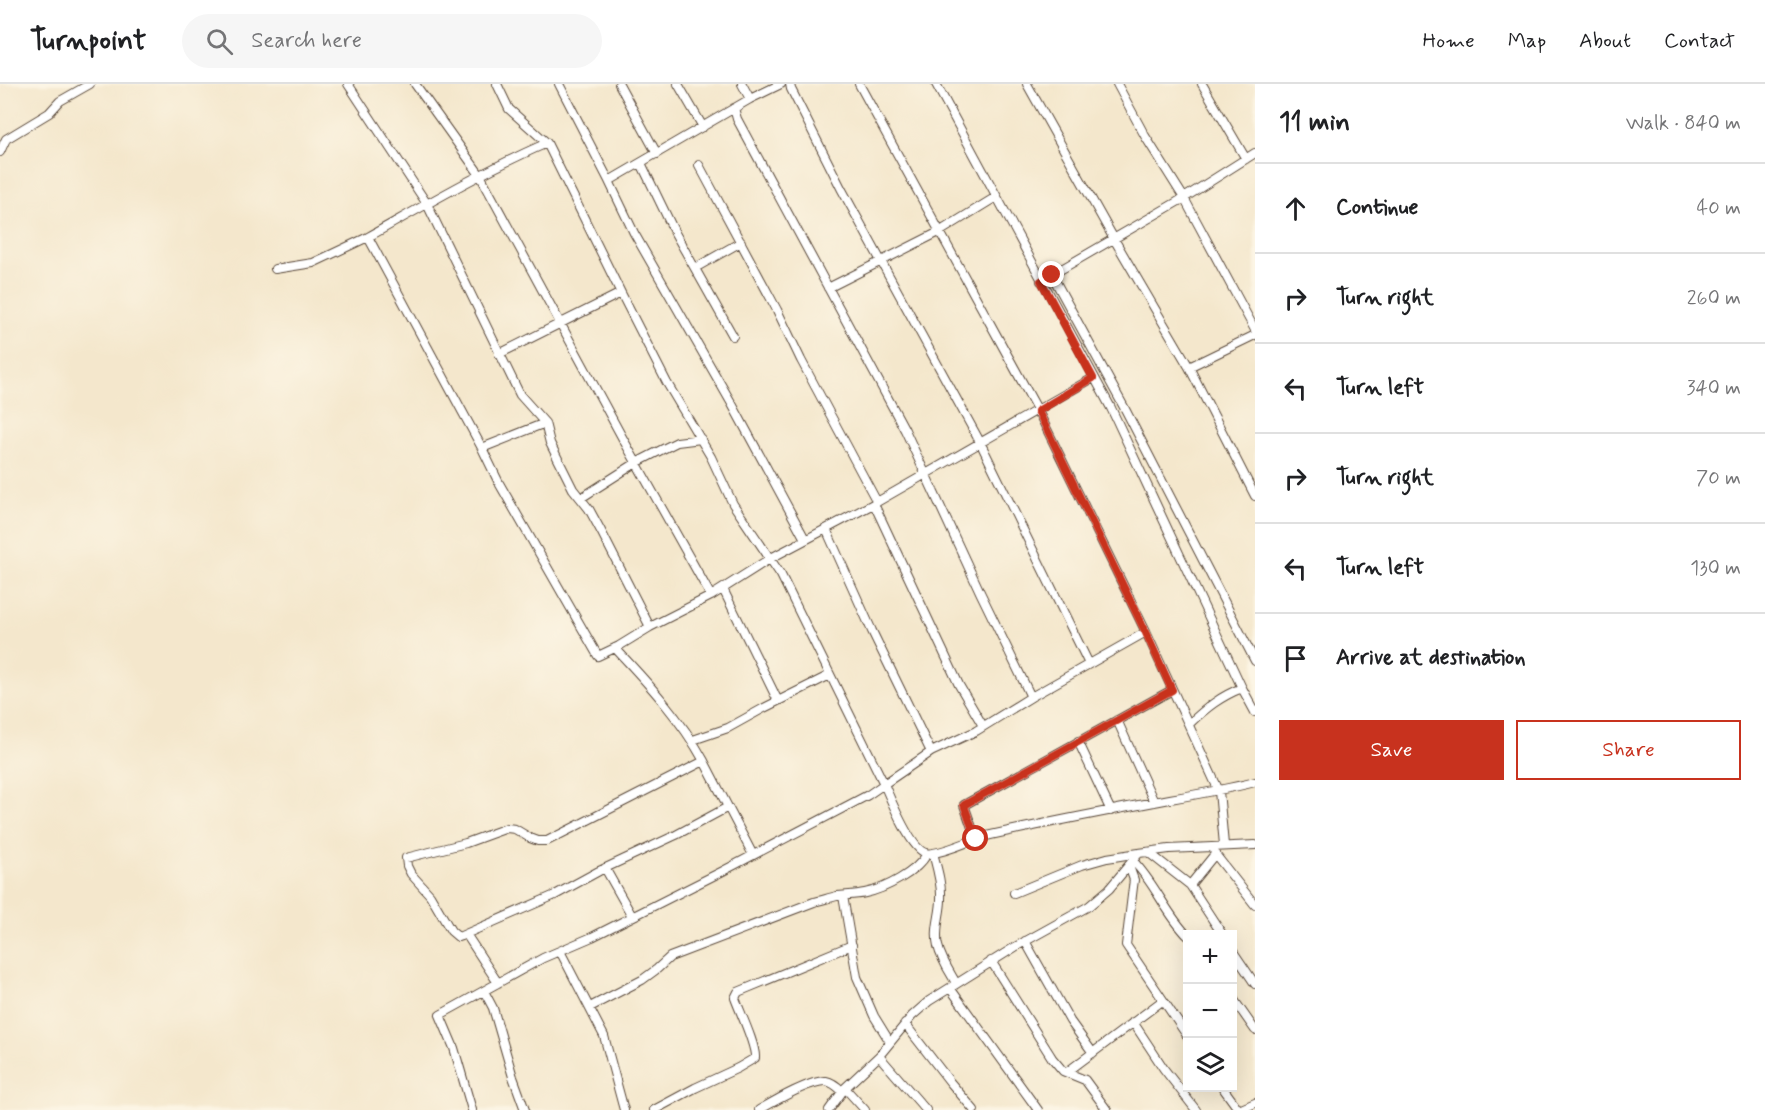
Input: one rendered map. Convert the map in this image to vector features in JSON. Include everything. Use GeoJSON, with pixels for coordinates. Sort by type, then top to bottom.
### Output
{"type":"FeatureCollection","features":[{"type":"Feature","properties":{"kind":"street"},"geometry":{"type":"LineString","coordinates":[[0,152],[6,139],[49,113],[60,101],[90,84]]}},
{"type":"Feature","properties":{"kind":"street"},"geometry":{"type":"LineString","coordinates":[[348,84],[427,204],[520,395],[545,423],[550,443],[573,489],[602,531],[650,627]]}},
{"type":"Feature","properties":{"kind":"street"},"geometry":{"type":"LineString","coordinates":[[415,84],[480,175],[711,596]]}},
{"type":"Feature","properties":{"kind":"street"},"geometry":{"type":"LineString","coordinates":[[497,84],[509,109],[547,143],[667,382],[711,457],[734,504],[781,575],[905,829],[921,852],[930,854]]}},
{"type":"Feature","properties":{"kind":"street"},"geometry":{"type":"LineString","coordinates":[[559,84],[634,232],[732,404],[805,539]]}},
{"type":"Feature","properties":{"kind":"street"},"geometry":{"type":"LineString","coordinates":[[619,84],[657,154]]}},
{"type":"Feature","properties":{"kind":"street"},"geometry":{"type":"LineString","coordinates":[[678,84],[703,127]]}},
{"type":"Feature","properties":{"kind":"street"},"geometry":{"type":"LineString","coordinates":[[741,84],[750,99]]}},
{"type":"Feature","properties":{"kind":"street"},"geometry":{"type":"LineString","coordinates":[[609,181],[750,99],[781,84]]}},
{"type":"Feature","properties":{"kind":"street"},"geometry":{"type":"LineString","coordinates":[[790,84],[880,261],[980,442],[1089,664]]}},
{"type":"Feature","properties":{"kind":"street"},"geometry":{"type":"LineString","coordinates":[[859,84],[1038,411],[1190,724],[1219,791],[1224,845]]}},
{"type":"Feature","properties":{"kind":"street"},"geometry":{"type":"LineString","coordinates":[[936,84],[1110,408],[1255,712]]}},
{"type":"Feature","properties":{"kind":"street"},"geometry":{"type":"LineString","coordinates":[[1027,84],[1189,367],[1255,496]]}},
{"type":"Feature","properties":{"kind":"street"},"geometry":{"type":"LineString","coordinates":[[1117,84],[1145,136],[1184,198],[1255,330]]}},
{"type":"Feature","properties":{"kind":"street"},"geometry":{"type":"LineString","coordinates":[[1202,84],[1246,159]]}},
{"type":"Feature","properties":{"kind":"street"},"geometry":{"type":"LineString","coordinates":[[735,108],[737,119],[895,411],[1031,697]]}},
{"type":"Feature","properties":{"kind":"street"},"geometry":{"type":"LineString","coordinates":[[275,269],[313,263],[368,237],[480,175],[547,143]]}},
{"type":"Feature","properties":{"kind":"street"},"geometry":{"type":"LineString","coordinates":[[1041,281],[1184,198],[1255,153]]}},
{"type":"Feature","properties":{"kind":"street"},"geometry":{"type":"LineString","coordinates":[[640,164],[694,268],[733,336]]}},
{"type":"Feature","properties":{"kind":"street"},"geometry":{"type":"LineString","coordinates":[[699,165],[777,310],[875,503],[959,685],[983,726]]}},
{"type":"Feature","properties":{"kind":"street"},"geometry":{"type":"LineString","coordinates":[[828,288],[939,232],[996,197]]}},
{"type":"Feature","properties":{"kind":"street"},"geometry":{"type":"LineString","coordinates":[[368,237],[499,483],[598,656],[711,596],[771,558],[875,503],[1093,378]]}},
{"type":"Feature","properties":{"kind":"street"},"geometry":{"type":"LineString","coordinates":[[694,268],[741,242]]}},
{"type":"Feature","properties":{"kind":"street"},"geometry":{"type":"LineString","coordinates":[[1052,275],[1125,409],[1255,661]]}},
{"type":"Feature","properties":{"kind":"street"},"geometry":{"type":"LineString","coordinates":[[499,354],[621,294]]}},
{"type":"Feature","properties":{"kind":"street"},"geometry":{"type":"LineString","coordinates":[[1189,367],[1255,335]]}},
{"type":"Feature","properties":{"kind":"street"},"geometry":{"type":"LineString","coordinates":[[482,448],[545,423]]}},
{"type":"Feature","properties":{"kind":"street"},"geometry":{"type":"LineString","coordinates":[[581,498],[636,463],[677,442],[700,439]]}},
{"type":"Feature","properties":{"kind":"street"},"geometry":{"type":"LineString","coordinates":[[826,529],[872,631],[931,752]]}},
{"type":"Feature","properties":{"kind":"street"},"geometry":{"type":"LineString","coordinates":[[723,589],[778,701]]}},
{"type":"Feature","properties":{"kind":"street"},"geometry":{"type":"LineString","coordinates":[[472,1110],[454,1048],[440,1015],[543,958],[592,937],[868,795],[931,752],[976,731],[1031,697],[1146,633]]}},
{"type":"Feature","properties":{"kind":"street"},"geometry":{"type":"LineString","coordinates":[[615,648],[643,677],[693,740],[753,855]]}},
{"type":"Feature","properties":{"kind":"street"},"geometry":{"type":"LineString","coordinates":[[693,740],[728,728],[830,675]]}},
{"type":"Feature","properties":{"kind":"street"},"geometry":{"type":"LineString","coordinates":[[1190,724],[1214,702],[1242,688]]}},
{"type":"Feature","properties":{"kind":"street"},"geometry":{"type":"LineString","coordinates":[[976,839],[964,805],[1172,690]]}},
{"type":"Feature","properties":{"kind":"street"},"geometry":{"type":"LineString","coordinates":[[1117,720],[1154,802]]}},
{"type":"Feature","properties":{"kind":"street"},"geometry":{"type":"LineString","coordinates":[[1078,741],[1111,811]]}},
{"type":"Feature","properties":{"kind":"street"},"geometry":{"type":"LineString","coordinates":[[704,761],[547,840],[538,841],[515,829],[507,828],[466,843],[406,858],[407,866],[430,896],[451,931],[458,936],[555,895],[728,807]]}},
{"type":"Feature","properties":{"kind":"street"},"geometry":{"type":"LineString","coordinates":[[590,1007],[642,980],[670,957],[814,902],[876,890],[911,872],[930,854],[976,839],[1024,828],[1255,782]]}},
{"type":"Feature","properties":{"kind":"street"},"geometry":{"type":"LineString","coordinates":[[1190,885],[1214,851],[1224,845],[1255,845]]}},
{"type":"Feature","properties":{"kind":"street"},"geometry":{"type":"LineString","coordinates":[[1014,893],[1082,865],[1107,858],[1148,851],[1214,851]]}},
{"type":"Feature","properties":{"kind":"street"},"geometry":{"type":"LineString","coordinates":[[1148,851],[1190,885],[1219,930]]}},
{"type":"Feature","properties":{"kind":"street"},"geometry":{"type":"LineString","coordinates":[[1214,851],[1255,905]]}},
{"type":"Feature","properties":{"kind":"street"},"geometry":{"type":"LineString","coordinates":[[829,1110],[844,1089],[879,1056],[905,1024],[929,1001],[991,961],[1089,906],[1101,897],[1139,853]]}},
{"type":"Feature","properties":{"kind":"street"},"geometry":{"type":"LineString","coordinates":[[930,854],[941,893],[938,946],[953,986],[1038,1110]]}},
{"type":"Feature","properties":{"kind":"street"},"geometry":{"type":"LineString","coordinates":[[1131,864],[1141,869],[1169,915],[1183,930]]}},
{"type":"Feature","properties":{"kind":"street"},"geometry":{"type":"LineString","coordinates":[[1131,864],[1134,880],[1126,945],[1183,1029]]}},
{"type":"Feature","properties":{"kind":"street"},"geometry":{"type":"LineString","coordinates":[[605,868],[632,916]]}},
{"type":"Feature","properties":{"kind":"street"},"geometry":{"type":"LineString","coordinates":[[843,896],[857,977],[874,1016],[890,1042]]}},
{"type":"Feature","properties":{"kind":"street"},"geometry":{"type":"LineString","coordinates":[[466,934],[498,983]]}},
{"type":"Feature","properties":{"kind":"street"},"geometry":{"type":"LineString","coordinates":[[1025,941],[1070,1021],[1093,1053]]}},
{"type":"Feature","properties":{"kind":"street"},"geometry":{"type":"LineString","coordinates":[[654,1110],[754,1058],[753,1046],[735,998],[738,992],[852,945]]}},
{"type":"Feature","properties":{"kind":"street"},"geometry":{"type":"LineString","coordinates":[[560,951],[607,1045],[624,1110]]}},
{"type":"Feature","properties":{"kind":"street"},"geometry":{"type":"LineString","coordinates":[[1237,956],[1255,984]]}},
{"type":"Feature","properties":{"kind":"street"},"geometry":{"type":"LineString","coordinates":[[991,961],[1046,1050],[1060,1068],[1085,1080],[1107,1110]]}},
{"type":"Feature","properties":{"kind":"street"},"geometry":{"type":"LineString","coordinates":[[484,990],[493,1008],[525,1110]]}},
{"type":"Feature","properties":{"kind":"street"},"geometry":{"type":"LineString","coordinates":[[1067,1072],[1162,1001]]}},
{"type":"Feature","properties":{"kind":"street"},"geometry":{"type":"LineString","coordinates":[[1237,1003],[1255,1030]]}},
{"type":"Feature","properties":{"kind":"street"},"geometry":{"type":"LineString","coordinates":[[1133,1022],[1164,1069],[1196,1110]]}},
{"type":"Feature","properties":{"kind":"street"},"geometry":{"type":"LineString","coordinates":[[905,1024],[974,1110]]}},
{"type":"Feature","properties":{"kind":"street"},"geometry":{"type":"LineString","coordinates":[[879,1056],[926,1110]]}},
{"type":"Feature","properties":{"kind":"street"},"geometry":{"type":"LineString","coordinates":[[759,1110],[797,1090],[817,1083],[830,1082],[844,1089],[865,1110]]}},
{"type":"Feature","properties":{"kind":"street"},"geometry":{"type":"LineString","coordinates":[[1226,1092],[1239,1110],[1255,1103]]}},
{"type":"Feature","properties":{"kind":"route"},"geometry":{"type":"LineString","coordinates":[[976,839],[964,805],[1172,690],[1038,411],[1093,378],[1041,281],[1052,275]]}}]}
